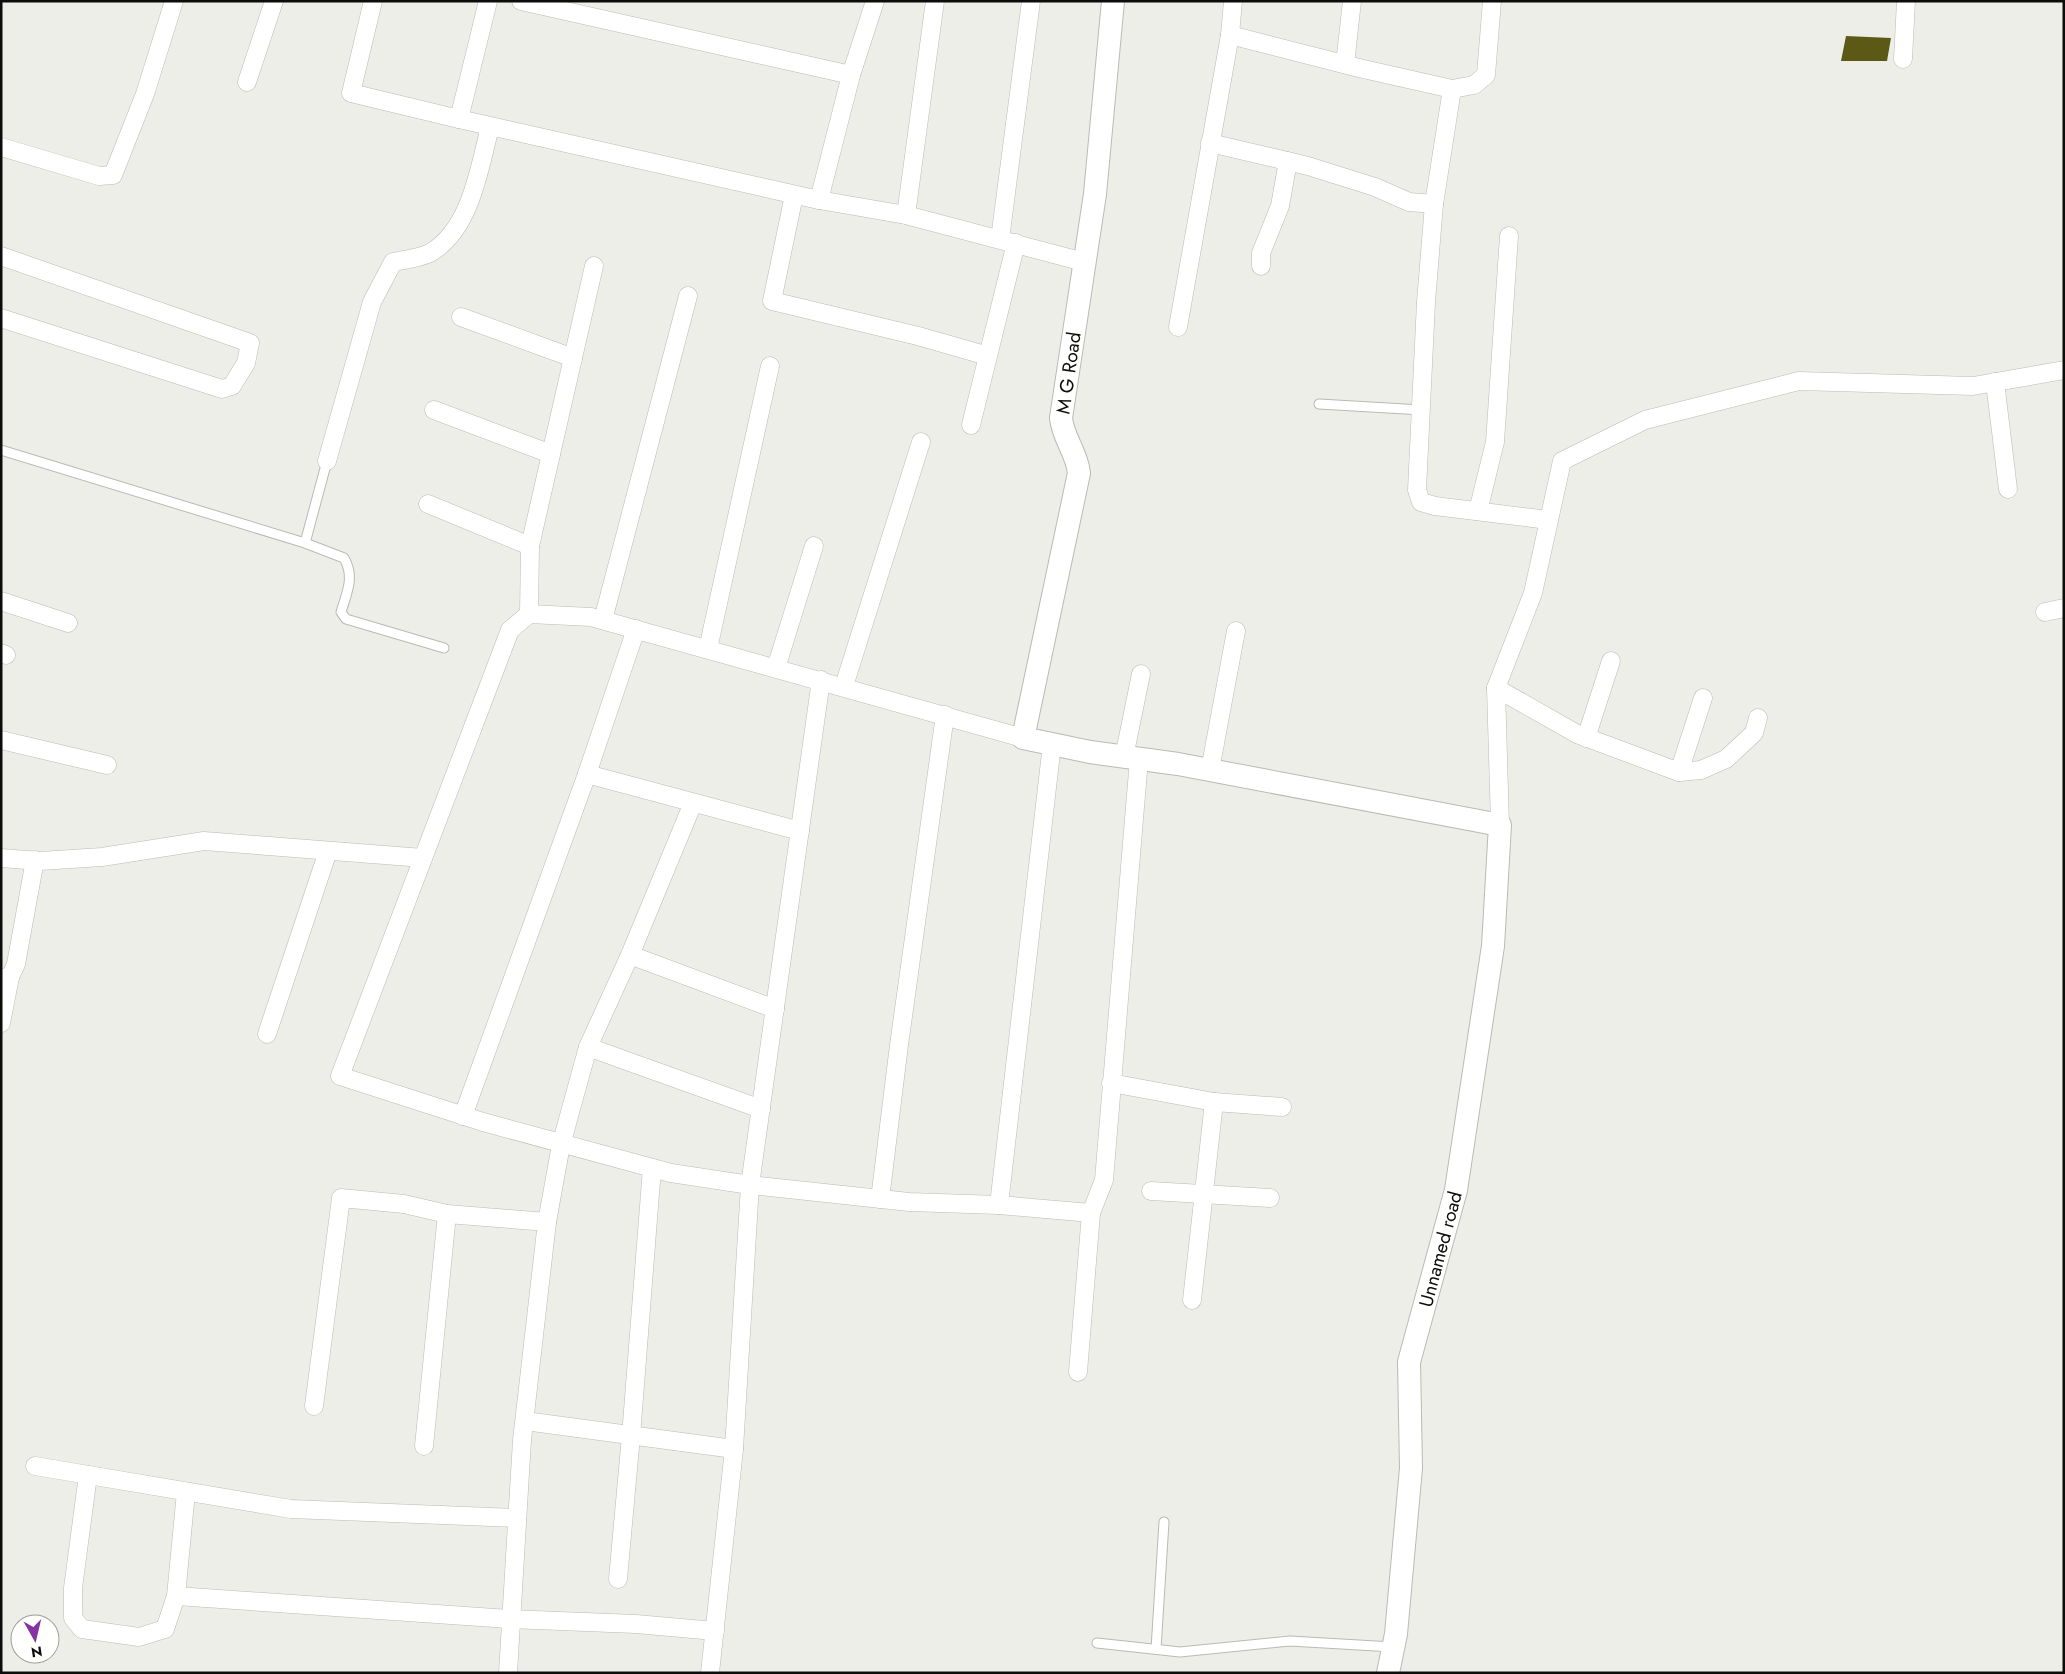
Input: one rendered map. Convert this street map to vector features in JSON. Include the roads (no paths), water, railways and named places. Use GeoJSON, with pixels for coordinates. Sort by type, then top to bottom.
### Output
{"type":"FeatureCollection","features":[{"type":"Feature","properties":{"kind":"street"},"geometry":{"type":"LineString","coordinates":[[1,147],[99,176],[113,175],[145,94],[174,1]]}},
{"type":"Feature","properties":{"kind":"street"},"geometry":{"type":"LineString","coordinates":[[247,82],[274,1]]}},
{"type":"Feature","properties":{"kind":"street"},"geometry":{"type":"LineString","coordinates":[[374,1],[351,93],[490,127],[794,195],[906,215],[1084,262]]}},
{"type":"Feature","properties":{"kind":"street"},"geometry":{"type":"LineString","coordinates":[[459,119],[488,1]]}},
{"type":"Feature","properties":{"kind":"street"},"geometry":{"type":"LineString","coordinates":[[521,1],[851,75]]}},
{"type":"Feature","properties":{"kind":"street"},"geometry":{"type":"LineString","coordinates":[[819,200],[851,75],[875,1]]}},
{"type":"Feature","properties":{"kind":"street"},"geometry":{"type":"LineString","coordinates":[[906,215],[935,1]]}},
{"type":"Feature","properties":{"kind":"street"},"geometry":{"type":"LineString","coordinates":[[971,425],[988,356],[1008,241],[1031,1]]}},
{"type":"Feature","properties":{"kind":"street","name":"M G Road"},"geometry":{"type":"LineString","coordinates":[[1023,738],[1079,473],[1078,460],[1062,430],[1061,418],[1095,194],[1113,1]]}},
{"type":"Feature","properties":{"kind":"street"},"geometry":{"type":"LineString","coordinates":[[1178,327],[1230,35],[1233,1]]}},
{"type":"Feature","properties":{"kind":"street"},"geometry":{"type":"LineString","coordinates":[[1345,64],[1352,1]]}},
{"type":"Feature","properties":{"kind":"street"},"geometry":{"type":"LineString","coordinates":[[1230,35],[1452,89],[1474,85],[1486,75],[1492,1]]}},
{"type":"Feature","properties":{"kind":"street"},"geometry":{"type":"LineString","coordinates":[[1903,59],[1906,1]]}},
{"type":"Feature","properties":{"kind":"street"},"geometry":{"type":"LineString","coordinates":[[1452,89],[1434,204],[1426,302],[1417,481],[1421,502],[1548,520]]}},
{"type":"Feature","properties":{"kind":"street"},"geometry":{"type":"LineString","coordinates":[[327,461],[372,302],[392,262],[428,254],[448,240],[473,196],[490,127]]}},
{"type":"Feature","properties":{"kind":"street"},"geometry":{"type":"LineString","coordinates":[[1210,143],[1288,161],[1358,182],[1409,202],[1434,204]]}},
{"type":"Feature","properties":{"kind":"street"},"geometry":{"type":"LineString","coordinates":[[1261,266],[1261,253],[1280,206],[1288,161]]}},
{"type":"Feature","properties":{"kind":"street"},"geometry":{"type":"LineString","coordinates":[[794,195],[772,301],[918,336],[988,356]]}},
{"type":"Feature","properties":{"kind":"street"},"geometry":{"type":"LineString","coordinates":[[1478,511],[1495,442],[1509,236]]}},
{"type":"Feature","properties":{"kind":"street"},"geometry":{"type":"LineString","coordinates":[[1,256],[250,343],[246,362],[232,386],[222,389],[1,318]]}},
{"type":"Feature","properties":{"kind":"street"},"geometry":{"type":"LineString","coordinates":[[529,614],[530,546],[594,266]]}},
{"type":"Feature","properties":{"kind":"street"},"geometry":{"type":"LineString","coordinates":[[603,620],[688,296]]}},
{"type":"Feature","properties":{"kind":"street"},"geometry":{"type":"LineString","coordinates":[[461,317],[573,358]]}},
{"type":"Feature","properties":{"kind":"street"},"geometry":{"type":"LineString","coordinates":[[708,649],[770,366]]}},
{"type":"Feature","properties":{"kind":"street"},"geometry":{"type":"LineString","coordinates":[[1091,1213],[999,1205],[880,1199],[750,1185],[652,1168],[561,1145],[463,1116],[340,1076],[510,630],[529,614],[591,617],[844,686],[1023,738],[1210,770],[1500,825],[1496,688],[1533,593],[1562,461],[1645,420],[1799,380],[1973,386],[2064,370]]}},
{"type":"Feature","properties":{"kind":"street"},"geometry":{"type":"LineString","coordinates":[[1995,382],[2008,489]]}},
{"type":"Feature","properties":{"kind":"street"},"geometry":{"type":"LineString","coordinates":[[434,410],[551,454]]}},
{"type":"Feature","properties":{"kind":"street"},"geometry":{"type":"LineString","coordinates":[[844,686],[921,442]]}},
{"type":"Feature","properties":{"kind":"street"},"geometry":{"type":"LineString","coordinates":[[428,504],[530,546]]}},
{"type":"Feature","properties":{"kind":"street"},"geometry":{"type":"LineString","coordinates":[[776,668],[814,546]]}},
{"type":"Feature","properties":{"kind":"street"},"geometry":{"type":"LineString","coordinates":[[1,602],[68,623]]}},
{"type":"Feature","properties":{"kind":"street"},"geometry":{"type":"LineString","coordinates":[[2045,612],[2064,608]]}},
{"type":"Feature","properties":{"kind":"street"},"geometry":{"type":"LineString","coordinates":[[463,1116],[587,774],[636,629]]}},
{"type":"Feature","properties":{"kind":"street"},"geometry":{"type":"LineString","coordinates":[[1210,770],[1236,631]]}},
{"type":"Feature","properties":{"kind":"street"},"geometry":{"type":"LineString","coordinates":[[1586,738],[1611,661]]}},
{"type":"Feature","properties":{"kind":"street"},"geometry":{"type":"LineString","coordinates":[[1078,1372],[1091,1213],[1104,1180],[1131,758],[1141,674]]}},
{"type":"Feature","properties":{"kind":"street"},"geometry":{"type":"LineString","coordinates":[[710,1673],[734,1449],[750,1185],[821,680]]}},
{"type":"Feature","properties":{"kind":"street"},"geometry":{"type":"LineString","coordinates":[[1496,688],[1586,738],[1679,772],[1701,770],[1726,759],[1754,733],[1758,718]]}},
{"type":"Feature","properties":{"kind":"street"},"geometry":{"type":"LineString","coordinates":[[1679,772],[1703,698]]}},
{"type":"Feature","properties":{"kind":"street"},"geometry":{"type":"LineString","coordinates":[[880,1199],[899,1045],[945,715]]}},
{"type":"Feature","properties":{"kind":"street"},"geometry":{"type":"LineString","coordinates":[[1,740],[106,765]]}},
{"type":"Feature","properties":{"kind":"street"},"geometry":{"type":"LineString","coordinates":[[999,1205],[1052,744]]}},
{"type":"Feature","properties":{"kind":"street"},"geometry":{"type":"LineString","coordinates":[[587,774],[800,831]]}},
{"type":"Feature","properties":{"kind":"street"},"geometry":{"type":"LineString","coordinates":[[508,1673],[509,1619],[525,1421],[547,1222],[561,1145],[588,1047],[630,955],[693,803]]}},
{"type":"Feature","properties":{"kind":"street","name":"Unnamed road"},"geometry":{"type":"LineString","coordinates":[[1388,1673],[1393,1647],[1411,1468],[1409,1362],[1456,1190],[1493,946],[1500,825]]}},
{"type":"Feature","properties":{"kind":"street"},"geometry":{"type":"LineString","coordinates":[[1,858],[35,860],[102,857],[204,841],[423,858]]}},
{"type":"Feature","properties":{"kind":"street"},"geometry":{"type":"LineString","coordinates":[[267,1034],[328,850]]}},
{"type":"Feature","properties":{"kind":"street"},"geometry":{"type":"LineString","coordinates":[[1,1023],[5,977],[16,964],[24,929],[35,860]]}},
{"type":"Feature","properties":{"kind":"street"},"geometry":{"type":"LineString","coordinates":[[630,955],[775,1009]]}},
{"type":"Feature","properties":{"kind":"street"},"geometry":{"type":"LineString","coordinates":[[588,1047],[761,1109]]}},
{"type":"Feature","properties":{"kind":"street"},"geometry":{"type":"LineString","coordinates":[[1110,1083],[1214,1102],[1282,1107]]}},
{"type":"Feature","properties":{"kind":"street"},"geometry":{"type":"LineString","coordinates":[[1192,1300],[1214,1102]]}},
{"type":"Feature","properties":{"kind":"street"},"geometry":{"type":"LineString","coordinates":[[618,1579],[632,1436],[652,1168]]}},
{"type":"Feature","properties":{"kind":"street"},"geometry":{"type":"LineString","coordinates":[[1151,1191],[1270,1198]]}},
{"type":"Feature","properties":{"kind":"street"},"geometry":{"type":"LineString","coordinates":[[314,1406],[341,1198],[404,1204],[447,1214],[547,1222]]}},
{"type":"Feature","properties":{"kind":"street"},"geometry":{"type":"LineString","coordinates":[[424,1446],[447,1214]]}},
{"type":"Feature","properties":{"kind":"street"},"geometry":{"type":"LineString","coordinates":[[525,1421],[734,1449]]}},
{"type":"Feature","properties":{"kind":"street"},"geometry":{"type":"LineString","coordinates":[[35,1466],[291,1509],[517,1518]]}},
{"type":"Feature","properties":{"kind":"street"},"geometry":{"type":"LineString","coordinates":[[88,1475],[73,1588],[73,1618],[82,1629],[139,1637],[165,1629],[176,1596],[186,1492]]}},
{"type":"Feature","properties":{"kind":"street"},"geometry":{"type":"LineString","coordinates":[[176,1596],[509,1619],[636,1624],[714,1631]]}},
{"type":"Feature","properties":{"kind":"lane"},"geometry":{"type":"LineString","coordinates":[[1319,404],[1422,410]]}},
{"type":"Feature","properties":{"kind":"lane"},"geometry":{"type":"LineString","coordinates":[[1,450],[305,543],[344,558],[350,569],[349,585],[341,612],[346,619],[444,648]]}},
{"type":"Feature","properties":{"kind":"lane"},"geometry":{"type":"LineString","coordinates":[[305,543],[327,461]]}},
{"type":"Feature","properties":{"kind":"lane"},"geometry":{"type":"LineString","coordinates":[[1156,1649],[1164,1522]]}},
{"type":"Feature","properties":{"kind":"lane"},"geometry":{"type":"LineString","coordinates":[[1096,1643],[1180,1652],[1290,1641],[1393,1647]]}}]}
